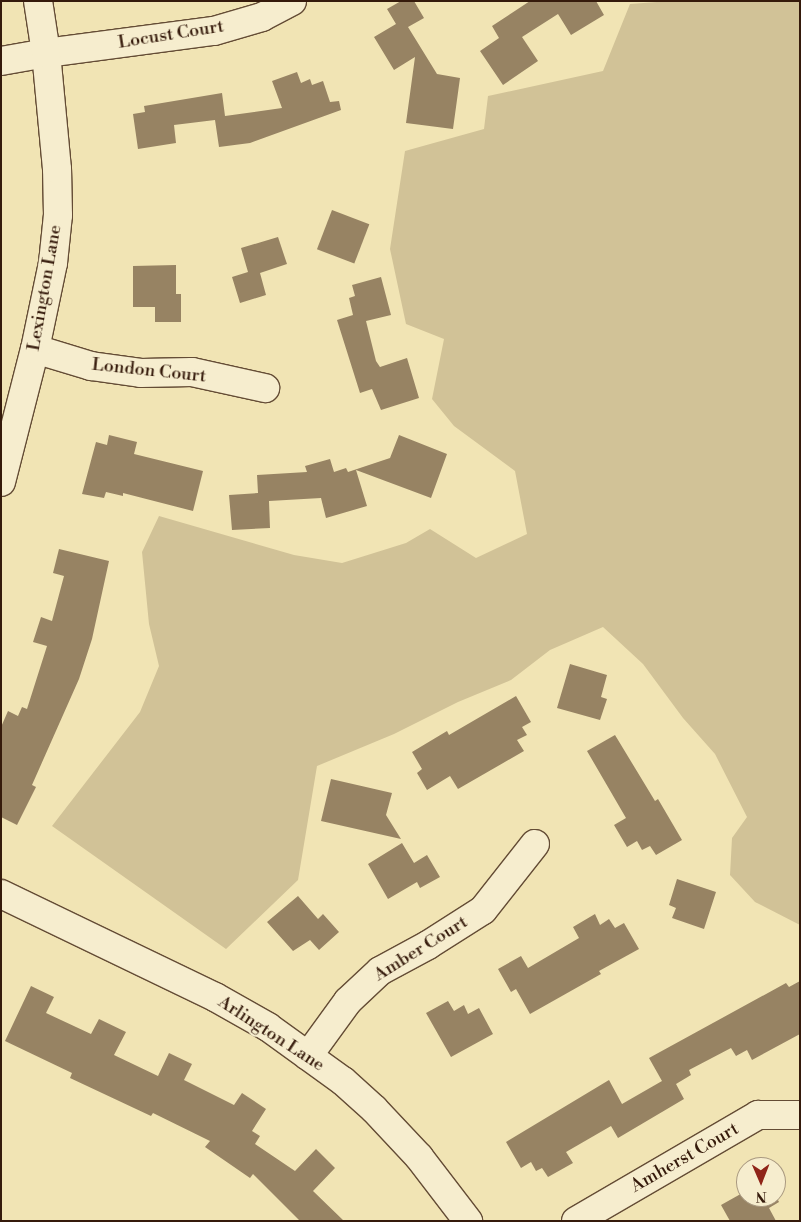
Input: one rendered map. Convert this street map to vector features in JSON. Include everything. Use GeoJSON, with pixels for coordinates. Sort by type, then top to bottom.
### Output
{"type":"FeatureCollection","features":[{"type":"Feature","properties":{"kind":"street","name":"Lexington Lane"},"geometry":{"type":"LineString","coordinates":[[1,482],[35,349],[53,263],[58,215],[57,169],[46,53],[38,1]]}},
{"type":"Feature","properties":{"kind":"street","name":"Locust Court"},"geometry":{"type":"LineString","coordinates":[[1,61],[46,53],[214,31],[262,17],[292,1]]}},
{"type":"Feature","properties":{"kind":"street","name":"London Court"},"geometry":{"type":"LineString","coordinates":[[35,349],[92,366],[141,373],[192,372],[265,388]]}},
{"type":"Feature","properties":{"kind":"street","name":"Amber Court"},"geometry":{"type":"LineString","coordinates":[[308,1056],[348,1001],[380,971],[428,945],[483,910],[536,844]]}},
{"type":"Feature","properties":{"kind":"street","name":"Arlington Lane"},"geometry":{"type":"LineString","coordinates":[[1,894],[215,997],[268,1027],[343,1081],[374,1109],[419,1157],[468,1221]]}},
{"type":"Feature","properties":{"kind":"street","name":"Amherst Court"},"geometry":{"type":"LineString","coordinates":[[576,1221],[758,1115],[800,1115]]}},
{"type":"Feature","properties":{"kind":"shaded area"},"geometry":{"type":"Polygon","coordinates":[[[670,1],[800,1],[800,925],[755,902],[730,875],[732,838],[747,817],[715,754],[683,718],[643,664],[603,627],[550,650],[511,680],[458,702],[394,734],[317,766],[298,880],[226,949],[52,826],[140,712],[159,666],[149,624],[142,552],[159,516],[294,555],[342,563],[406,543],[430,529],[476,558],[527,534],[515,471],[454,426],[432,399],[444,339],[406,324],[390,249],[405,151],[484,129],[488,96],[603,71],[630,4],[670,1]]]}},
{"type":"Feature","properties":{"kind":"building"},"geometry":{"type":"Polygon","coordinates":[[[401,1],[414,1],[424,18],[408,27],[437,74],[460,78],[453,129],[406,123],[415,57],[394,70],[374,37],[396,24],[387,9],[401,1]]]}},
{"type":"Feature","properties":{"kind":"building"},"geometry":{"type":"Polygon","coordinates":[[[530,1],[596,1],[604,15],[571,35],[558,14],[522,37],[538,61],[503,85],[480,51],[499,38],[492,26],[530,1]]]}},
{"type":"Feature","properties":{"kind":"building"},"geometry":{"type":"Polygon","coordinates":[[[297,72],[301,83],[310,79],[312,85],[323,81],[330,102],[339,101],[341,110],[250,143],[219,147],[215,120],[174,125],[176,143],[138,149],[133,114],[145,112],[144,106],[222,93],[225,116],[282,108],[272,81],[297,72]]]}},
{"type":"Feature","properties":{"kind":"building"},"geometry":{"type":"Polygon","coordinates":[[[332,210],[369,224],[354,264],[317,249],[332,210]]]}},
{"type":"Feature","properties":{"kind":"building"},"geometry":{"type":"Polygon","coordinates":[[[278,237],[287,264],[260,273],[266,295],[240,303],[232,277],[248,272],[241,248],[278,237]]]}},
{"type":"Feature","properties":{"kind":"building"},"geometry":{"type":"Polygon","coordinates":[[[176,265],[176,294],[181,294],[181,322],[155,322],[155,307],[133,307],[133,266],[176,265]]]}},
{"type":"Feature","properties":{"kind":"building"},"geometry":{"type":"Polygon","coordinates":[[[381,277],[391,315],[366,321],[376,361],[380,367],[407,358],[419,398],[381,410],[372,389],[360,393],[337,320],[353,315],[349,298],[355,296],[352,285],[381,277]]]}},
{"type":"Feature","properties":{"kind":"building"},"geometry":{"type":"Polygon","coordinates":[[[109,435],[137,442],[134,454],[203,471],[193,511],[123,493],[123,496],[106,492],[104,498],[82,494],[96,442],[107,445],[109,435]]]}},
{"type":"Feature","properties":{"kind":"building"},"geometry":{"type":"Polygon","coordinates":[[[399,435],[447,454],[431,498],[356,470],[367,506],[326,518],[321,498],[269,501],[270,528],[232,530],[229,495],[258,493],[257,475],[307,472],[305,466],[330,459],[334,472],[346,468],[348,472],[390,458],[399,435]]]}},
{"type":"Feature","properties":{"kind":"building"},"geometry":{"type":"Polygon","coordinates":[[[59,549],[109,561],[92,639],[79,679],[32,785],[36,787],[17,825],[1,817],[1,727],[8,711],[18,716],[22,707],[27,709],[47,646],[33,642],[41,617],[52,621],[64,576],[53,573],[59,549]]]}},
{"type":"Feature","properties":{"kind":"building"},"geometry":{"type":"Polygon","coordinates":[[[570,664],[607,675],[601,697],[607,699],[600,720],[557,708],[570,664]]]}},
{"type":"Feature","properties":{"kind":"building"},"geometry":{"type":"Polygon","coordinates":[[[516,696],[531,722],[522,727],[527,735],[517,740],[524,751],[458,789],[450,776],[427,790],[417,773],[422,769],[412,752],[447,731],[449,735],[516,696]]]}},
{"type":"Feature","properties":{"kind":"building"},"geometry":{"type":"Polygon","coordinates":[[[615,735],[655,801],[658,799],[682,840],[656,855],[650,846],[642,850],[637,841],[627,847],[614,825],[626,818],[587,751],[615,735]]]}},
{"type":"Feature","properties":{"kind":"building"},"geometry":{"type":"Polygon","coordinates":[[[331,779],[392,793],[386,815],[401,839],[321,821],[331,779]]]}},
{"type":"Feature","properties":{"kind":"building"},"geometry":{"type":"Polygon","coordinates":[[[402,843],[414,863],[427,855],[440,877],[420,888],[417,882],[388,899],[368,864],[402,843]]]}},
{"type":"Feature","properties":{"kind":"building"},"geometry":{"type":"Polygon","coordinates":[[[677,879],[716,892],[704,929],[672,918],[676,908],[669,905],[677,879]]]}},
{"type":"Feature","properties":{"kind":"building"},"geometry":{"type":"Polygon","coordinates":[[[298,896],[318,919],[323,914],[339,932],[319,950],[310,940],[293,951],[267,922],[298,896]]]}},
{"type":"Feature","properties":{"kind":"building"},"geometry":{"type":"Polygon","coordinates":[[[595,914],[600,925],[609,919],[615,928],[624,923],[639,949],[599,971],[601,974],[530,1014],[516,989],[511,992],[498,969],[521,956],[528,968],[579,938],[573,927],[595,914]]]}},
{"type":"Feature","properties":{"kind":"building"},"geometry":{"type":"Polygon","coordinates":[[[800,981],[800,1034],[752,1060],[747,1050],[736,1056],[731,1048],[689,1070],[691,1075],[676,1084],[684,1099],[618,1138],[611,1126],[566,1152],[573,1163],[548,1177],[542,1168],[536,1171],[531,1162],[521,1168],[506,1142],[609,1080],[622,1104],[662,1081],[649,1058],[786,983],[789,987],[800,981]]]}},
{"type":"Feature","properties":{"kind":"building"},"geometry":{"type":"Polygon","coordinates":[[[31,986],[54,997],[46,1013],[91,1034],[99,1019],[126,1032],[114,1055],[158,1076],[169,1053],[192,1064],[184,1080],[234,1105],[242,1093],[266,1109],[252,1131],[260,1136],[255,1144],[295,1171],[316,1149],[335,1168],[313,1191],[344,1221],[300,1221],[253,1174],[250,1178],[205,1147],[210,1141],[153,1113],[151,1116],[70,1078],[72,1073],[5,1041],[31,986]]]}},
{"type":"Feature","properties":{"kind":"building"},"geometry":{"type":"Polygon","coordinates":[[[448,1001],[454,1011],[464,1005],[468,1014],[479,1008],[493,1034],[451,1057],[426,1013],[448,1001]]]}},
{"type":"Feature","properties":{"kind":"building"},"geometry":{"type":"Polygon","coordinates":[[[736,1197],[736,1207],[771,1207],[769,1208],[776,1221],[730,1221],[721,1205],[736,1197]]]}}]}
